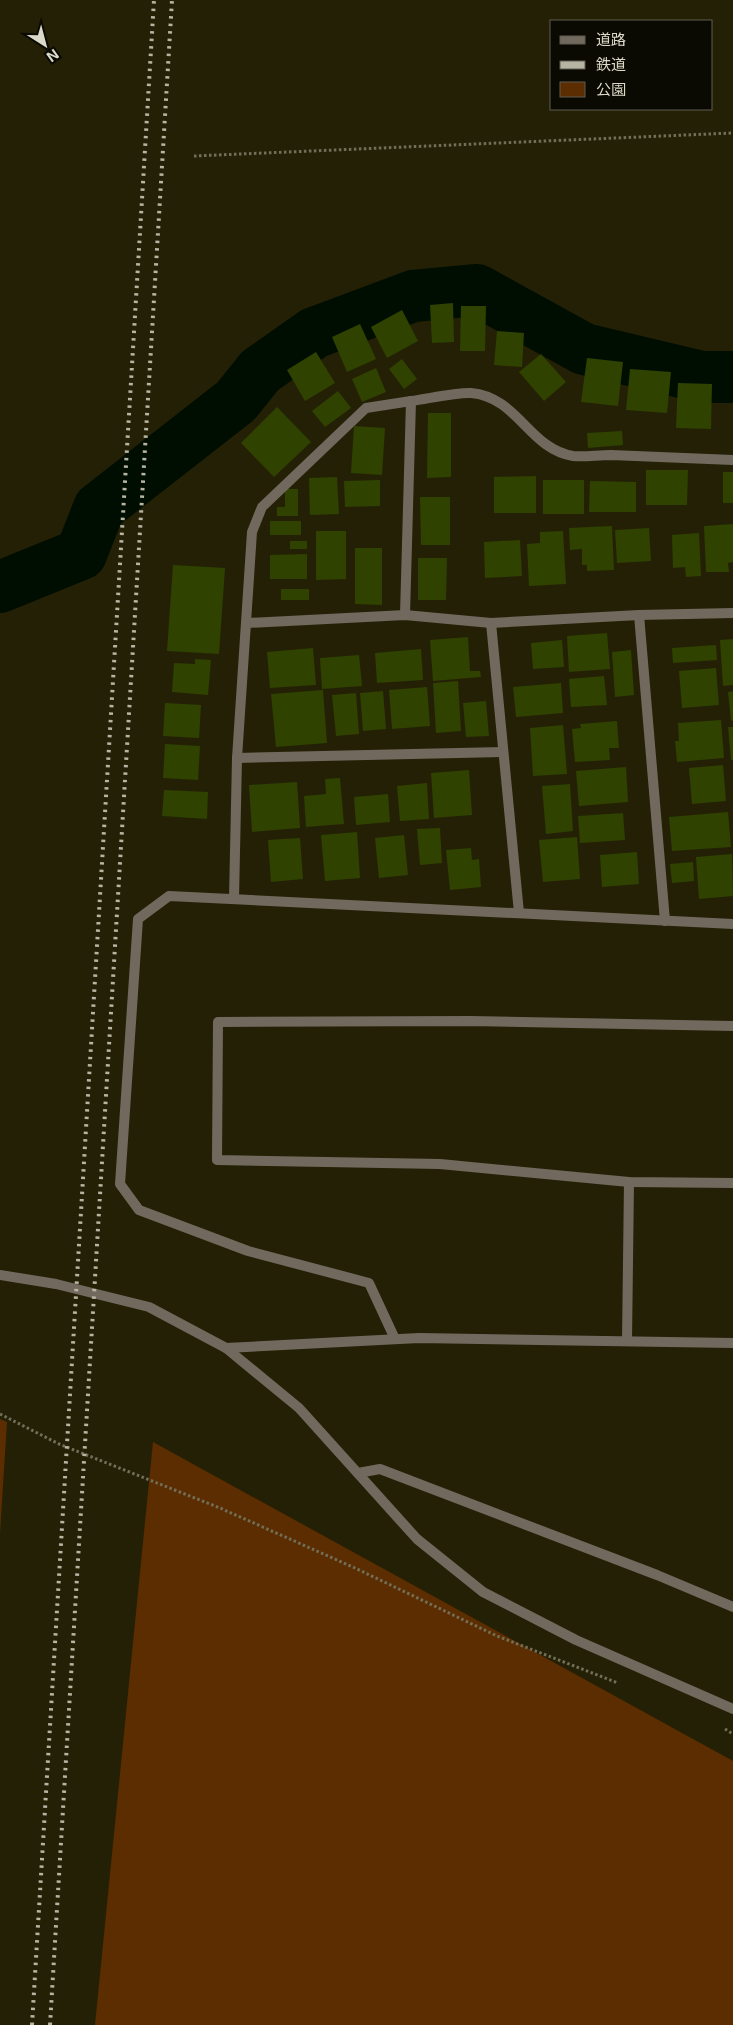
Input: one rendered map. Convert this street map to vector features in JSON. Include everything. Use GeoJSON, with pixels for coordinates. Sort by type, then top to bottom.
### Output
{"type":"FeatureCollection","features":[{"type":"Feature","properties":{"kind":"street"},"geometry":{"type":"LineString","coordinates":[[234,899],[237,758],[252,532],[262,507],[366,408],[471,393],[494,399],[516,414],[533,436],[552,448],[572,456],[607,455],[733,460]]}},
{"type":"Feature","properties":{"kind":"street"},"geometry":{"type":"LineString","coordinates":[[405,615],[411,401]]}},
{"type":"Feature","properties":{"kind":"street"},"geometry":{"type":"LineString","coordinates":[[247,622],[405,615],[491,622],[733,613]]}},
{"type":"Feature","properties":{"kind":"street"},"geometry":{"type":"LineString","coordinates":[[639,615],[665,921]]}},
{"type":"Feature","properties":{"kind":"street"},"geometry":{"type":"LineString","coordinates":[[491,622],[519,913]]}},
{"type":"Feature","properties":{"kind":"street"},"geometry":{"type":"LineString","coordinates":[[237,758],[504,752]]}},
{"type":"Feature","properties":{"kind":"street"},"geometry":{"type":"LineString","coordinates":[[395,1339],[369,1283],[248,1251],[139,1210],[120,1184],[138,919],[169,896],[733,924]]}},
{"type":"Feature","properties":{"kind":"street"},"geometry":{"type":"LineString","coordinates":[[733,1026],[471,1021],[218,1022],[217,1160],[440,1164],[629,1182],[733,1183]]}},
{"type":"Feature","properties":{"kind":"street"},"geometry":{"type":"LineString","coordinates":[[627,1341],[629,1182]]}},
{"type":"Feature","properties":{"kind":"street"},"geometry":{"type":"LineString","coordinates":[[0,1275],[56,1284],[149,1307],[226,1348],[299,1408],[418,1540],[482,1592],[576,1640],[733,1709]]}},
{"type":"Feature","properties":{"kind":"street"},"geometry":{"type":"LineString","coordinates":[[226,1348],[419,1338],[733,1343]]}},
{"type":"Feature","properties":{"kind":"street"},"geometry":{"type":"LineString","coordinates":[[358,1473],[380,1469],[657,1575],[733,1607]]}},
{"type":"Feature","properties":{"kind":"path"},"geometry":{"type":"LineString","coordinates":[[194,156],[733,133]]}},
{"type":"Feature","properties":{"kind":"path"},"geometry":{"type":"LineString","coordinates":[[0,1414],[59,1444],[220,1508],[355,1568],[497,1636],[624,1685]]}},
{"type":"Feature","properties":{"kind":"path"},"geometry":{"type":"LineString","coordinates":[[718,1726],[733,1734]]}},
{"type":"Feature","properties":{"kind":"green space"},"geometry":{"type":"Polygon","coordinates":[[[0,1419],[7,1422],[0,1533],[0,1419]]]}},
{"type":"Feature","properties":{"kind":"green space"},"geometry":{"type":"Polygon","coordinates":[[[153,1442],[733,1761],[733,2025],[95,2025],[153,1442]]]}},
{"type":"Feature","properties":{"kind":"building"},"geometry":{"type":"Polygon","coordinates":[[[453,303],[454,342],[432,343],[430,305],[453,303]]]}},
{"type":"Feature","properties":{"kind":"building"},"geometry":{"type":"Polygon","coordinates":[[[461,306],[486,306],[485,351],[460,351],[461,306]]]}},
{"type":"Feature","properties":{"kind":"building"},"geometry":{"type":"Polygon","coordinates":[[[402,310],[418,341],[387,358],[371,327],[402,310]]]}},
{"type":"Feature","properties":{"kind":"building"},"geometry":{"type":"Polygon","coordinates":[[[360,324],[376,359],[347,372],[332,337],[360,324]]]}},
{"type":"Feature","properties":{"kind":"building"},"geometry":{"type":"Polygon","coordinates":[[[497,331],[524,333],[522,367],[494,365],[497,331]]]}},
{"type":"Feature","properties":{"kind":"building"},"geometry":{"type":"Polygon","coordinates":[[[316,352],[335,383],[305,401],[287,370],[316,352]]]}},
{"type":"Feature","properties":{"kind":"building"},"geometry":{"type":"Polygon","coordinates":[[[541,354],[566,382],[544,401],[519,372],[541,354]]]}},
{"type":"Feature","properties":{"kind":"building"},"geometry":{"type":"Polygon","coordinates":[[[587,358],[623,362],[618,406],[581,402],[587,358]]]}},
{"type":"Feature","properties":{"kind":"building"},"geometry":{"type":"Polygon","coordinates":[[[402,359],[417,379],[404,389],[389,369],[402,359]]]}},
{"type":"Feature","properties":{"kind":"building"},"geometry":{"type":"Polygon","coordinates":[[[376,368],[386,392],[362,402],[352,379],[376,368]]]}},
{"type":"Feature","properties":{"kind":"building"},"geometry":{"type":"Polygon","coordinates":[[[630,369],[671,372],[667,413],[626,410],[630,369]]]}},
{"type":"Feature","properties":{"kind":"building"},"geometry":{"type":"Polygon","coordinates":[[[678,383],[712,384],[711,429],[676,428],[678,383]]]}},
{"type":"Feature","properties":{"kind":"building"},"geometry":{"type":"Polygon","coordinates":[[[338,391],[351,408],[325,427],[312,411],[338,391]]]}},
{"type":"Feature","properties":{"kind":"building"},"geometry":{"type":"Polygon","coordinates":[[[277,407],[311,442],[274,477],[241,443],[277,407]]]}},
{"type":"Feature","properties":{"kind":"building"},"geometry":{"type":"Polygon","coordinates":[[[428,413],[451,413],[451,477],[427,478],[428,413]]]}},
{"type":"Feature","properties":{"kind":"building"},"geometry":{"type":"Polygon","coordinates":[[[354,426],[385,428],[382,475],[351,473],[354,426]]]}},
{"type":"Feature","properties":{"kind":"building"},"geometry":{"type":"Polygon","coordinates":[[[622,431],[623,445],[588,448],[587,433],[622,431]]]}},
{"type":"Feature","properties":{"kind":"building"},"geometry":{"type":"Polygon","coordinates":[[[646,470],[688,470],[687,505],[646,505],[646,470]]]}},
{"type":"Feature","properties":{"kind":"building"},"geometry":{"type":"Polygon","coordinates":[[[723,472],[733,472],[733,503],[723,503],[723,472]]]}},
{"type":"Feature","properties":{"kind":"building"},"geometry":{"type":"Polygon","coordinates":[[[536,476],[536,513],[494,513],[494,477],[536,476]]]}},
{"type":"Feature","properties":{"kind":"building"},"geometry":{"type":"Polygon","coordinates":[[[337,477],[339,514],[310,515],[309,478],[337,477]]]}},
{"type":"Feature","properties":{"kind":"building"},"geometry":{"type":"Polygon","coordinates":[[[380,480],[380,506],[345,507],[344,481],[380,480]]]}},
{"type":"Feature","properties":{"kind":"building"},"geometry":{"type":"Polygon","coordinates":[[[543,480],[584,480],[584,514],[543,514],[543,480]]]}},
{"type":"Feature","properties":{"kind":"building"},"geometry":{"type":"Polygon","coordinates":[[[590,481],[636,482],[636,512],[589,512],[590,481]]]}},
{"type":"Feature","properties":{"kind":"building"},"geometry":{"type":"Polygon","coordinates":[[[285,489],[298,489],[298,516],[277,516],[277,507],[285,507],[285,489]]]}},
{"type":"Feature","properties":{"kind":"building"},"geometry":{"type":"Polygon","coordinates":[[[420,497],[450,497],[450,545],[421,545],[420,497]]]}},
{"type":"Feature","properties":{"kind":"building"},"geometry":{"type":"Polygon","coordinates":[[[270,521],[301,521],[301,535],[270,535],[270,521]]]}},
{"type":"Feature","properties":{"kind":"building"},"geometry":{"type":"Polygon","coordinates":[[[733,524],[733,562],[728,563],[729,572],[706,572],[704,526],[733,524]]]}},
{"type":"Feature","properties":{"kind":"building"},"geometry":{"type":"Polygon","coordinates":[[[612,526],[614,570],[587,571],[587,565],[582,565],[582,549],[570,550],[569,528],[612,526]]]}},
{"type":"Feature","properties":{"kind":"building"},"geometry":{"type":"Polygon","coordinates":[[[649,528],[651,561],[617,563],[615,530],[649,528]]]}},
{"type":"Feature","properties":{"kind":"building"},"geometry":{"type":"Polygon","coordinates":[[[316,531],[346,531],[346,579],[316,580],[316,531]]]}},
{"type":"Feature","properties":{"kind":"building"},"geometry":{"type":"Polygon","coordinates":[[[563,531],[566,584],[529,586],[527,544],[540,543],[540,532],[563,531]]]}},
{"type":"Feature","properties":{"kind":"building"},"geometry":{"type":"Polygon","coordinates":[[[699,533],[701,576],[686,577],[685,567],[673,568],[672,535],[699,533]]]}},
{"type":"Feature","properties":{"kind":"building"},"geometry":{"type":"Polygon","coordinates":[[[520,540],[522,576],[485,578],[484,542],[520,540]]]}},
{"type":"Feature","properties":{"kind":"building"},"geometry":{"type":"Polygon","coordinates":[[[290,541],[307,541],[307,549],[290,549],[290,541]]]}},
{"type":"Feature","properties":{"kind":"building"},"geometry":{"type":"Polygon","coordinates":[[[355,548],[382,548],[382,605],[355,604],[355,548]]]}},
{"type":"Feature","properties":{"kind":"building"},"geometry":{"type":"Polygon","coordinates":[[[307,554],[307,579],[270,579],[270,555],[307,554]]]}},
{"type":"Feature","properties":{"kind":"building"},"geometry":{"type":"Polygon","coordinates":[[[418,558],[447,558],[446,600],[418,600],[418,558]]]}},
{"type":"Feature","properties":{"kind":"building"},"geometry":{"type":"Polygon","coordinates":[[[173,565],[225,568],[219,654],[167,651],[173,565]]]}},
{"type":"Feature","properties":{"kind":"building"},"geometry":{"type":"Polygon","coordinates":[[[281,589],[309,589],[309,600],[281,600],[281,589]]]}},
{"type":"Feature","properties":{"kind":"building"},"geometry":{"type":"Polygon","coordinates":[[[607,633],[610,669],[569,672],[567,636],[607,633]]]}},
{"type":"Feature","properties":{"kind":"building"},"geometry":{"type":"Polygon","coordinates":[[[468,637],[470,671],[480,671],[481,677],[433,681],[430,640],[468,637]]]}},
{"type":"Feature","properties":{"kind":"building"},"geometry":{"type":"Polygon","coordinates":[[[733,639],[733,685],[723,686],[720,640],[733,639]]]}},
{"type":"Feature","properties":{"kind":"building"},"geometry":{"type":"Polygon","coordinates":[[[562,640],[564,667],[533,669],[531,643],[562,640]]]}},
{"type":"Feature","properties":{"kind":"building"},"geometry":{"type":"Polygon","coordinates":[[[716,645],[717,660],[673,663],[672,648],[716,645]]]}},
{"type":"Feature","properties":{"kind":"building"},"geometry":{"type":"Polygon","coordinates":[[[313,648],[316,685],[270,688],[267,652],[313,648]]]}},
{"type":"Feature","properties":{"kind":"building"},"geometry":{"type":"Polygon","coordinates":[[[421,649],[423,680],[377,683],[375,653],[421,649]]]}},
{"type":"Feature","properties":{"kind":"building"},"geometry":{"type":"Polygon","coordinates":[[[631,650],[634,695],[615,697],[612,652],[631,650]]]}},
{"type":"Feature","properties":{"kind":"building"},"geometry":{"type":"Polygon","coordinates":[[[359,655],[362,686],[322,689],[320,658],[359,655]]]}},
{"type":"Feature","properties":{"kind":"building"},"geometry":{"type":"Polygon","coordinates":[[[195,659],[211,660],[208,695],[172,692],[174,663],[195,664],[195,659]]]}},
{"type":"Feature","properties":{"kind":"building"},"geometry":{"type":"Polygon","coordinates":[[[716,668],[719,705],[682,708],[679,671],[716,668]]]}},
{"type":"Feature","properties":{"kind":"building"},"geometry":{"type":"Polygon","coordinates":[[[604,676],[607,705],[571,707],[569,679],[604,676]]]}},
{"type":"Feature","properties":{"kind":"building"},"geometry":{"type":"Polygon","coordinates":[[[458,681],[461,731],[436,733],[433,683],[458,681]]]}},
{"type":"Feature","properties":{"kind":"building"},"geometry":{"type":"Polygon","coordinates":[[[561,683],[563,713],[516,717],[513,687],[561,683]]]}},
{"type":"Feature","properties":{"kind":"building"},"geometry":{"type":"Polygon","coordinates":[[[427,687],[430,726],[392,729],[389,690],[427,687]]]}},
{"type":"Feature","properties":{"kind":"building"},"geometry":{"type":"Polygon","coordinates":[[[323,690],[327,743],[276,747],[271,694],[323,690]]]}},
{"type":"Feature","properties":{"kind":"building"},"geometry":{"type":"Polygon","coordinates":[[[383,691],[386,729],[363,731],[360,693],[383,691]]]}},
{"type":"Feature","properties":{"kind":"building"},"geometry":{"type":"Polygon","coordinates":[[[733,691],[733,720],[731,721],[728,692],[733,691]]]}},
{"type":"Feature","properties":{"kind":"building"},"geometry":{"type":"Polygon","coordinates":[[[356,693],[359,734],[336,736],[332,695],[356,693]]]}},
{"type":"Feature","properties":{"kind":"building"},"geometry":{"type":"Polygon","coordinates":[[[486,701],[489,736],[466,737],[463,703],[486,701]]]}},
{"type":"Feature","properties":{"kind":"building"},"geometry":{"type":"Polygon","coordinates":[[[165,703],[201,705],[199,738],[163,736],[165,703]]]}},
{"type":"Feature","properties":{"kind":"building"},"geometry":{"type":"Polygon","coordinates":[[[721,720],[724,758],[677,762],[675,741],[679,741],[678,723],[721,720]]]}},
{"type":"Feature","properties":{"kind":"building"},"geometry":{"type":"Polygon","coordinates":[[[617,721],[619,748],[609,748],[610,760],[575,762],[572,729],[581,728],[580,724],[617,721]]]}},
{"type":"Feature","properties":{"kind":"building"},"geometry":{"type":"Polygon","coordinates":[[[563,725],[567,774],[533,776],[530,728],[563,725]]]}},
{"type":"Feature","properties":{"kind":"building"},"geometry":{"type":"Polygon","coordinates":[[[728,727],[733,727],[733,760],[731,760],[728,727]]]}},
{"type":"Feature","properties":{"kind":"building"},"geometry":{"type":"Polygon","coordinates":[[[165,744],[200,746],[198,780],[163,778],[165,744]]]}},
{"type":"Feature","properties":{"kind":"building"},"geometry":{"type":"Polygon","coordinates":[[[723,765],[726,801],[692,804],[689,768],[723,765]]]}},
{"type":"Feature","properties":{"kind":"building"},"geometry":{"type":"Polygon","coordinates":[[[626,767],[628,802],[579,806],[576,771],[626,767]]]}},
{"type":"Feature","properties":{"kind":"building"},"geometry":{"type":"Polygon","coordinates":[[[469,770],[472,815],[434,818],[431,773],[469,770]]]}},
{"type":"Feature","properties":{"kind":"building"},"geometry":{"type":"Polygon","coordinates":[[[340,778],[344,824],[306,827],[304,796],[326,794],[325,779],[340,778]]]}},
{"type":"Feature","properties":{"kind":"building"},"geometry":{"type":"Polygon","coordinates":[[[297,782],[300,828],[252,832],[249,785],[297,782]]]}},
{"type":"Feature","properties":{"kind":"building"},"geometry":{"type":"Polygon","coordinates":[[[427,783],[429,819],[400,821],[397,786],[427,783]]]}},
{"type":"Feature","properties":{"kind":"building"},"geometry":{"type":"Polygon","coordinates":[[[570,784],[573,831],[546,834],[542,786],[570,784]]]}},
{"type":"Feature","properties":{"kind":"building"},"geometry":{"type":"Polygon","coordinates":[[[164,790],[208,792],[207,819],[162,816],[164,790]]]}},
{"type":"Feature","properties":{"kind":"building"},"geometry":{"type":"Polygon","coordinates":[[[388,794],[390,822],[356,825],[354,797],[388,794]]]}},
{"type":"Feature","properties":{"kind":"building"},"geometry":{"type":"Polygon","coordinates":[[[728,812],[731,847],[672,851],[669,817],[728,812]]]}},
{"type":"Feature","properties":{"kind":"building"},"geometry":{"type":"Polygon","coordinates":[[[623,813],[625,840],[580,843],[578,816],[623,813]]]}},
{"type":"Feature","properties":{"kind":"building"},"geometry":{"type":"Polygon","coordinates":[[[440,828],[442,863],[420,865],[417,829],[440,828]]]}},
{"type":"Feature","properties":{"kind":"building"},"geometry":{"type":"Polygon","coordinates":[[[357,832],[360,878],[325,881],[321,835],[357,832]]]}},
{"type":"Feature","properties":{"kind":"building"},"geometry":{"type":"Polygon","coordinates":[[[404,835],[408,875],[379,878],[375,838],[404,835]]]}},
{"type":"Feature","properties":{"kind":"building"},"geometry":{"type":"Polygon","coordinates":[[[577,837],[580,879],[543,882],[539,840],[577,837]]]}},
{"type":"Feature","properties":{"kind":"building"},"geometry":{"type":"Polygon","coordinates":[[[300,838],[303,879],[271,882],[268,840],[300,838]]]}},
{"type":"Feature","properties":{"kind":"building"},"geometry":{"type":"Polygon","coordinates":[[[471,848],[472,860],[479,859],[481,887],[450,890],[446,850],[471,848]]]}},
{"type":"Feature","properties":{"kind":"building"},"geometry":{"type":"Polygon","coordinates":[[[637,852],[639,884],[602,887],[600,855],[637,852]]]}},
{"type":"Feature","properties":{"kind":"building"},"geometry":{"type":"Polygon","coordinates":[[[732,854],[733,896],[699,899],[696,857],[732,854]]]}},
{"type":"Feature","properties":{"kind":"building"},"geometry":{"type":"Polygon","coordinates":[[[693,862],[694,881],[672,883],[670,864],[693,862]]]}},
{"type":"Feature","properties":{"kind":"waterway"},"geometry":{"type":"LineString","coordinates":[[0,587],[81,554],[99,508],[236,401],[260,371],[314,333],[413,296],[477,290],[584,349],[702,377],[733,377]]}},
{"type":"Feature","properties":{"kind":"railway"},"geometry":{"type":"LineString","coordinates":[[32,2025],[154,0]]}},
{"type":"Feature","properties":{"kind":"railway"},"geometry":{"type":"LineString","coordinates":[[50,2025],[172,0]]}}]}
